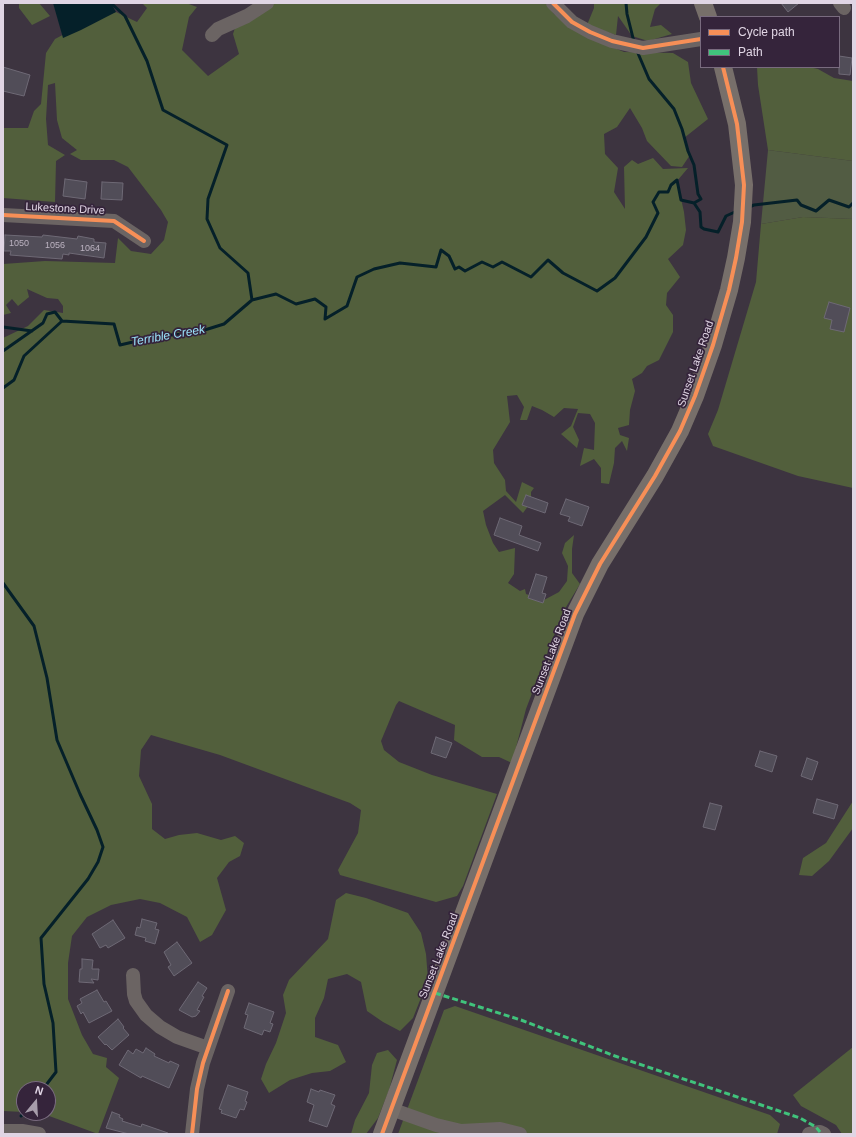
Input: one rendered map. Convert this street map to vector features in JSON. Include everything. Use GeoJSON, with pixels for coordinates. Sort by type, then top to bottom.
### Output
{"type":"FeatureCollection","features":[{"type":"Feature","properties":{"kind":"main road"},"geometry":{"type":"LineString","coordinates":[[703,3],[708,16]]}},
{"type":"Feature","properties":{"kind":"main road","name":"Sunset Lake Road"},"geometry":{"type":"LineString","coordinates":[[382,1134],[576,614],[600,564],[668,454],[688,413],[713,345],[729,290],[736,258],[742,222],[744,185],[742,156],[737,124],[723,68]]}},
{"type":"Feature","properties":{"kind":"street"},"geometry":{"type":"LineString","coordinates":[[212,35],[218,29],[247,16],[268,3]]}},
{"type":"Feature","properties":{"kind":"street"},"geometry":{"type":"LineString","coordinates":[[553,3],[572,22],[590,32],[612,41],[642,48],[700,39]]}},
{"type":"Feature","properties":{"kind":"street","name":"Lukestone Drive"},"geometry":{"type":"LineString","coordinates":[[3,214],[114,221],[144,241]]}},
{"type":"Feature","properties":{"kind":"street"},"geometry":{"type":"LineString","coordinates":[[133,975],[136,1001],[146,1015],[160,1027],[176,1037],[208,1048]]}},
{"type":"Feature","properties":{"kind":"street"},"geometry":{"type":"LineString","coordinates":[[192,1134],[200,1075],[228,991]]}},
{"type":"Feature","properties":{"kind":"street"},"geometry":{"type":"LineString","coordinates":[[391,1109],[436,1125],[461,1131],[500,1130],[520,1134]]}},
{"type":"Feature","properties":{"kind":"street"},"geometry":{"type":"LineString","coordinates":[[3,1131],[22,1131],[39,1134]]}},
{"type":"Feature","properties":{"kind":"street"},"geometry":{"type":"LineString","coordinates":[[810,1134],[820,1132],[824,1134]]}},
{"type":"Feature","properties":{"kind":"green space"},"geometry":{"type":"Polygon","coordinates":[[[19,3],[39,3],[50,16],[32,25],[19,8],[19,3]]]}},
{"type":"Feature","properties":{"kind":"green space"},"geometry":{"type":"Polygon","coordinates":[[[142,3],[186,3],[197,7],[189,17],[182,50],[208,76],[239,54],[233,34],[236,25],[268,3],[546,3],[554,14],[598,41],[624,52],[673,53],[688,62],[691,83],[708,119],[684,138],[690,155],[682,167],[671,166],[647,141],[642,128],[630,108],[617,127],[604,134],[605,154],[618,168],[614,192],[625,209],[624,167],[632,160],[638,164],[653,158],[663,169],[688,168],[677,181],[684,212],[686,230],[683,245],[668,259],[680,277],[667,293],[666,305],[673,315],[673,332],[659,360],[647,366],[642,373],[632,379],[635,391],[630,410],[629,425],[618,428],[620,435],[629,438],[627,451],[622,441],[615,448],[614,463],[609,484],[601,483],[601,468],[594,459],[580,466],[584,448],[594,450],[595,423],[590,414],[578,413],[573,427],[579,440],[577,448],[561,434],[571,426],[578,409],[564,408],[554,417],[532,406],[527,420],[520,420],[524,407],[517,395],[507,396],[510,422],[493,450],[494,463],[505,480],[506,491],[516,502],[522,482],[534,488],[531,492],[531,502],[523,513],[505,495],[483,511],[486,525],[493,543],[499,552],[515,548],[514,574],[508,583],[520,591],[525,589],[526,594],[544,600],[559,592],[567,581],[568,566],[562,553],[565,543],[574,535],[572,549],[572,573],[580,584],[563,612],[526,709],[512,763],[499,757],[482,757],[454,740],[455,725],[399,701],[381,741],[384,750],[399,762],[432,775],[497,794],[463,886],[457,896],[436,902],[340,875],[338,870],[358,833],[361,810],[350,803],[220,755],[151,735],[141,750],[139,776],[152,804],[152,829],[165,839],[179,835],[197,833],[221,840],[235,836],[244,843],[240,856],[229,862],[217,878],[226,910],[212,935],[200,942],[187,917],[160,903],[140,899],[111,905],[87,917],[72,936],[68,963],[68,999],[82,1035],[93,1054],[107,1058],[106,1067],[119,1078],[98,1134],[56,1119],[56,1081],[16,1081],[16,1112],[3,1111],[3,338],[28,326],[44,310],[63,313],[63,306],[58,299],[47,298],[27,289],[29,297],[18,306],[12,299],[6,305],[11,313],[3,315],[3,264],[45,261],[115,263],[118,238],[131,251],[151,254],[164,240],[168,222],[161,210],[128,167],[114,160],[81,160],[70,154],[77,150],[62,138],[57,120],[55,83],[48,85],[46,119],[48,145],[65,155],[56,161],[55,202],[3,198],[3,128],[28,128],[34,111],[41,104],[46,53],[55,39],[89,21],[116,12],[137,22],[147,8],[142,3]]]}},
{"type":"Feature","properties":{"kind":"green space"},"geometry":{"type":"Polygon","coordinates":[[[594,3],[661,3],[655,9],[650,27],[661,25],[672,34],[648,41],[632,36],[618,16],[616,35],[587,25],[594,8],[594,3]]]}},
{"type":"Feature","properties":{"kind":"green space"},"geometry":{"type":"Polygon","coordinates":[[[757,68],[814,68],[834,78],[853,81],[853,161],[768,150],[758,85],[757,68]]]}},
{"type":"Feature","properties":{"kind":"green space"},"geometry":{"type":"Polygon","coordinates":[[[768,150],[853,161],[853,219],[803,217],[761,224],[768,150]]]}},
{"type":"Feature","properties":{"kind":"green space"},"geometry":{"type":"Polygon","coordinates":[[[803,217],[853,219],[853,488],[798,476],[713,446],[708,434],[718,410],[756,282],[761,224],[803,217]]]}},
{"type":"Feature","properties":{"kind":"green space"},"geometry":{"type":"Polygon","coordinates":[[[853,801],[853,828],[829,861],[812,876],[799,875],[803,858],[826,843],[853,801]]]}},
{"type":"Feature","properties":{"kind":"green space"},"geometry":{"type":"Polygon","coordinates":[[[346,893],[366,898],[408,913],[421,933],[426,954],[428,980],[413,1018],[400,1031],[367,1011],[361,982],[347,974],[328,979],[324,998],[315,1018],[315,1037],[338,1045],[346,1062],[330,1071],[312,1073],[290,1080],[269,1093],[261,1079],[276,1043],[286,1013],[283,995],[289,980],[328,939],[336,900],[346,893]]]}},
{"type":"Feature","properties":{"kind":"green space"},"geometry":{"type":"Polygon","coordinates":[[[455,1006],[770,1115],[780,1124],[777,1134],[398,1134],[444,1010],[455,1006]]]}},
{"type":"Feature","properties":{"kind":"green space"},"geometry":{"type":"Polygon","coordinates":[[[853,1047],[853,1134],[842,1134],[836,1125],[801,1106],[793,1095],[853,1047]]]}},
{"type":"Feature","properties":{"kind":"green space"},"geometry":{"type":"Polygon","coordinates":[[[388,1050],[397,1060],[389,1090],[378,1118],[366,1134],[351,1134],[355,1120],[369,1093],[372,1065],[377,1053],[388,1050]]]}},
{"type":"Feature","properties":{"kind":"water"},"geometry":{"type":"Polygon","coordinates":[[[53,3],[111,3],[116,12],[63,38],[53,3]]]}},
{"type":"Feature","properties":{"kind":"building"},"geometry":{"type":"Polygon","coordinates":[[[781,3],[799,3],[788,12],[781,3]]]}},
{"type":"Feature","properties":{"kind":"building"},"geometry":{"type":"Polygon","coordinates":[[[840,56],[852,58],[850,75],[839,74],[840,56]]]}},
{"type":"Feature","properties":{"kind":"building"},"geometry":{"type":"Polygon","coordinates":[[[3,67],[30,75],[24,96],[3,91],[3,67]]]}},
{"type":"Feature","properties":{"kind":"building"},"geometry":{"type":"Polygon","coordinates":[[[65,179],[87,182],[85,199],[63,196],[65,179]]]}},
{"type":"Feature","properties":{"kind":"building"},"geometry":{"type":"Polygon","coordinates":[[[102,182],[123,183],[122,200],[101,199],[102,182]]]}},
{"type":"Feature","properties":{"kind":"building"},"geometry":{"type":"Polygon","coordinates":[[[5,235],[42,237],[43,235],[77,239],[78,236],[94,239],[94,242],[106,243],[104,258],[69,253],[69,255],[63,254],[62,259],[10,255],[11,251],[4,251],[5,235]]]}},
{"type":"Feature","properties":{"kind":"building"},"geometry":{"type":"Polygon","coordinates":[[[829,302],[850,308],[844,332],[830,329],[832,320],[824,318],[829,302]]]}},
{"type":"Feature","properties":{"kind":"building"},"geometry":{"type":"Polygon","coordinates":[[[526,495],[548,503],[545,513],[522,505],[526,495]]]}},
{"type":"Feature","properties":{"kind":"building"},"geometry":{"type":"Polygon","coordinates":[[[566,499],[589,507],[582,526],[568,521],[570,517],[560,514],[566,499]]]}},
{"type":"Feature","properties":{"kind":"building"},"geometry":{"type":"Polygon","coordinates":[[[500,518],[522,526],[519,535],[541,543],[538,551],[494,535],[500,518]]]}},
{"type":"Feature","properties":{"kind":"building"},"geometry":{"type":"Polygon","coordinates":[[[536,574],[547,577],[542,593],[546,594],[543,603],[528,598],[536,574]]]}},
{"type":"Feature","properties":{"kind":"building"},"geometry":{"type":"Polygon","coordinates":[[[436,737],[452,743],[446,758],[431,753],[436,737]]]}},
{"type":"Feature","properties":{"kind":"building"},"geometry":{"type":"Polygon","coordinates":[[[760,751],[777,756],[772,772],[755,766],[760,751]]]}},
{"type":"Feature","properties":{"kind":"building"},"geometry":{"type":"Polygon","coordinates":[[[807,758],[818,762],[812,780],[801,776],[807,758]]]}},
{"type":"Feature","properties":{"kind":"building"},"geometry":{"type":"Polygon","coordinates":[[[817,799],[838,805],[834,819],[813,813],[817,799]]]}},
{"type":"Feature","properties":{"kind":"building"},"geometry":{"type":"Polygon","coordinates":[[[710,803],[722,806],[715,830],[703,827],[710,803]]]}},
{"type":"Feature","properties":{"kind":"building"},"geometry":{"type":"Polygon","coordinates":[[[142,919],[157,923],[155,929],[159,930],[155,944],[145,941],[146,938],[135,935],[137,927],[140,928],[142,919]]]}},
{"type":"Feature","properties":{"kind":"building"},"geometry":{"type":"Polygon","coordinates":[[[113,920],[125,938],[108,948],[106,945],[100,948],[92,934],[113,920]]]}},
{"type":"Feature","properties":{"kind":"building"},"geometry":{"type":"Polygon","coordinates":[[[177,942],[192,963],[174,976],[168,967],[171,965],[164,952],[177,942]]]}},
{"type":"Feature","properties":{"kind":"building"},"geometry":{"type":"Polygon","coordinates":[[[82,959],[93,960],[92,969],[99,969],[98,980],[91,979],[94,983],[79,982],[80,969],[82,969],[82,959]]]}},
{"type":"Feature","properties":{"kind":"building"},"geometry":{"type":"Polygon","coordinates":[[[198,982],[207,988],[202,996],[204,997],[197,1010],[200,1011],[196,1016],[192,1017],[179,1010],[198,982]]]}},
{"type":"Feature","properties":{"kind":"building"},"geometry":{"type":"Polygon","coordinates":[[[97,990],[104,1002],[106,1001],[112,1011],[89,1023],[83,1012],[81,1014],[77,1006],[82,1003],[80,999],[97,990]]]}},
{"type":"Feature","properties":{"kind":"building"},"geometry":{"type":"Polygon","coordinates":[[[249,1003],[274,1012],[270,1023],[273,1024],[270,1032],[264,1030],[262,1035],[244,1028],[248,1015],[245,1014],[249,1003]]]}},
{"type":"Feature","properties":{"kind":"building"},"geometry":{"type":"Polygon","coordinates":[[[118,1019],[129,1035],[112,1050],[98,1037],[118,1019]]]}},
{"type":"Feature","properties":{"kind":"building"},"geometry":{"type":"Polygon","coordinates":[[[146,1048],[155,1054],[154,1056],[169,1063],[170,1061],[179,1065],[169,1088],[142,1076],[141,1078],[119,1065],[128,1050],[133,1054],[136,1049],[143,1053],[146,1048]]]}},
{"type":"Feature","properties":{"kind":"building"},"geometry":{"type":"Polygon","coordinates":[[[228,1085],[248,1092],[244,1110],[240,1109],[236,1118],[221,1113],[222,1110],[219,1109],[228,1085]]]}},
{"type":"Feature","properties":{"kind":"building"},"geometry":{"type":"Polygon","coordinates":[[[311,1089],[319,1092],[320,1090],[335,1095],[331,1104],[335,1106],[327,1127],[309,1121],[314,1105],[307,1102],[311,1089]]]}},
{"type":"Feature","properties":{"kind":"building"},"geometry":{"type":"Polygon","coordinates":[[[112,1112],[120,1115],[119,1117],[123,1119],[122,1121],[141,1127],[142,1124],[168,1134],[129,1134],[106,1128],[112,1112]]]}},
{"type":"Feature","properties":{"kind":"waterway"},"geometry":{"type":"LineString","coordinates":[[111,3],[125,16],[147,61],[163,110],[227,145],[208,199],[207,219],[220,248],[248,273],[252,300]]}},
{"type":"Feature","properties":{"kind":"waterway"},"geometry":{"type":"LineString","coordinates":[[626,3],[627,14],[634,42]]}},
{"type":"Feature","properties":{"kind":"waterway"},"geometry":{"type":"LineString","coordinates":[[637,51],[649,79],[674,109],[682,129],[688,151],[694,165],[698,194],[701,199],[694,203]]}},
{"type":"Feature","properties":{"kind":"waterway","name":"Terrible Creek"},"geometry":{"type":"LineString","coordinates":[[3,351],[43,323],[47,314],[55,312],[62,321],[114,324],[120,345],[159,336],[195,333],[224,324],[252,300],[276,294],[296,304],[315,299],[326,307],[325,319],[347,306],[357,277],[374,269],[400,263],[436,267],[441,250],[449,256],[455,269],[459,267],[465,271],[482,262],[493,267],[502,262],[531,277],[548,260],[563,273],[597,291],[615,278],[646,237],[658,213],[653,202],[659,192],[668,192],[671,185],[677,180],[681,200],[694,203],[700,212],[701,227],[704,229],[718,232],[726,216],[737,211]]}},
{"type":"Feature","properties":{"kind":"waterway","name":"Terrible Creek"},"geometry":{"type":"LineString","coordinates":[[749,207],[754,205],[797,200],[801,205],[816,211],[829,200],[849,207],[853,203]]}},
{"type":"Feature","properties":{"kind":"waterway"},"geometry":{"type":"LineString","coordinates":[[3,388],[14,380],[24,356],[62,321]]}},
{"type":"Feature","properties":{"kind":"waterway"},"geometry":{"type":"LineString","coordinates":[[3,327],[32,331]]}},
{"type":"Feature","properties":{"kind":"waterway"},"geometry":{"type":"LineString","coordinates":[[3,583],[34,626],[47,678],[57,740],[97,830],[103,847],[98,862],[88,879],[41,938],[44,984],[53,1023],[56,1072],[49,1081]]}},
{"type":"Feature","properties":{"kind":"marked path"},"geometry":{"type":"LineString","coordinates":[[435,993],[521,1020],[615,1056],[800,1118],[816,1127],[820,1132]]}},
{"type":"Feature","properties":{"kind":"cycle path"},"geometry":{"type":"LineString","coordinates":[[553,3],[572,22],[590,32],[612,41],[643,48],[700,39]]}},
{"type":"Feature","properties":{"kind":"cycle path"},"geometry":{"type":"LineString","coordinates":[[382,1134],[575,614],[600,564],[655,476],[680,431],[695,396],[713,345],[729,290],[736,258],[742,222],[744,185],[737,124],[723,68]]}},
{"type":"Feature","properties":{"kind":"cycle path"},"geometry":{"type":"LineString","coordinates":[[3,215],[114,221],[144,241]]}},
{"type":"Feature","properties":{"kind":"cycle path"},"geometry":{"type":"LineString","coordinates":[[192,1134],[197,1089],[203,1063],[228,991]]}}]}
